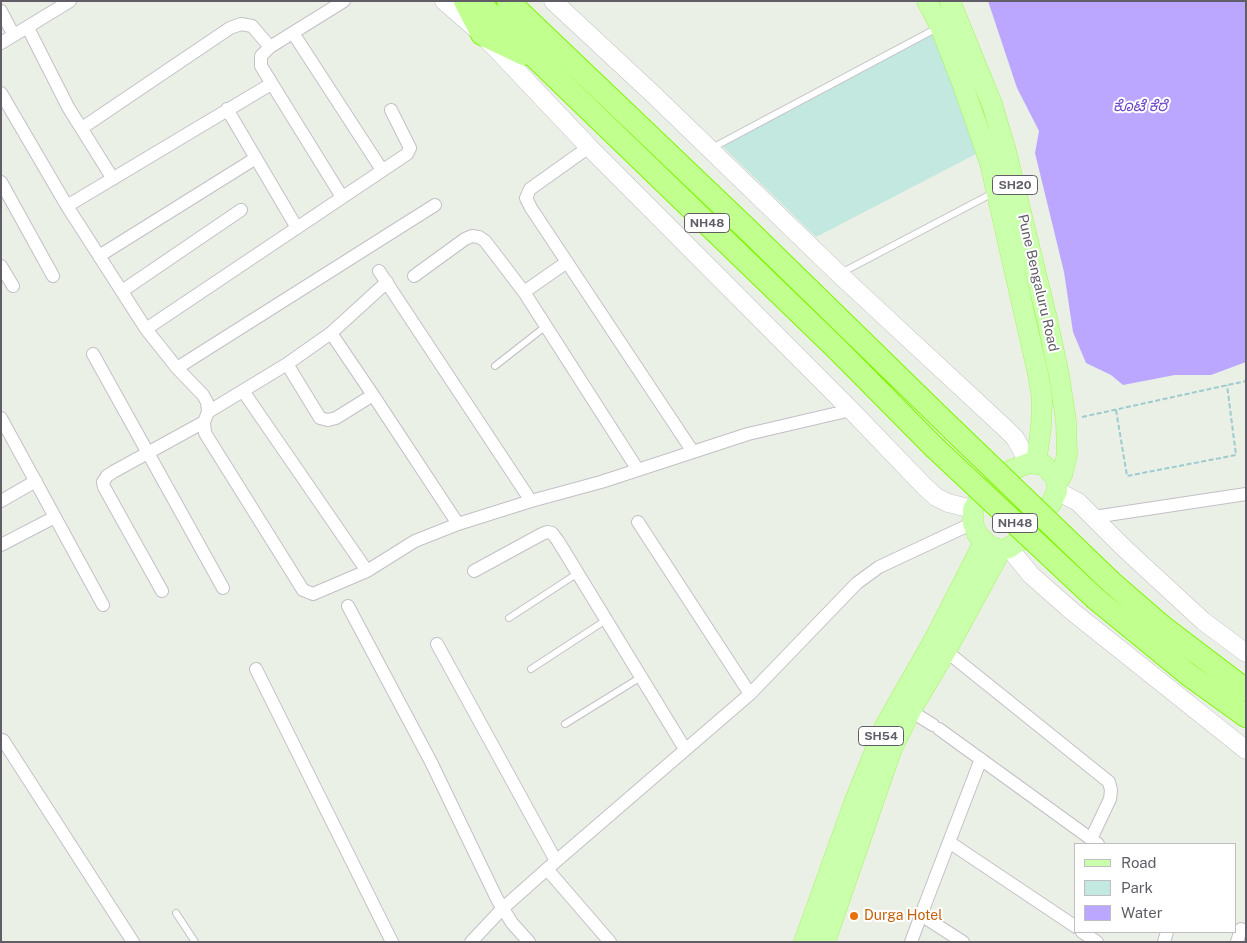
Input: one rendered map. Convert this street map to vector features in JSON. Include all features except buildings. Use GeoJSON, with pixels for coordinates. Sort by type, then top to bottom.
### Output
{"type":"FeatureCollection","features":[{"type":"Feature","properties":{"kind":"highway"},"geometry":{"type":"LineString","coordinates":[[465,1],[482,34],[540,62]]}},
{"type":"Feature","properties":{"kind":"highway","name":"NH48"},"geometry":{"type":"LineString","coordinates":[[477,1],[830,342],[934,447],[1096,599],[1189,675],[1246,716]]}},
{"type":"Feature","properties":{"kind":"highway","name":"NH48"},"geometry":{"type":"LineString","coordinates":[[508,1],[735,217],[1111,582],[1163,628],[1246,690]]}},
{"type":"Feature","properties":{"kind":"main road","name":"Pune Bengaluru Road"},"geometry":{"type":"LineString","coordinates":[[927,1],[940,26],[987,154],[1038,374],[1042,398],[1042,428],[1032,463]]}},
{"type":"Feature","properties":{"kind":"main road","name":"Pune Bengaluru Road"},"geometry":{"type":"LineString","coordinates":[[950,1],[992,104],[1006,151],[1047,319],[1059,375],[1066,421],[1067,455],[1057,487]]}},
{"type":"Feature","properties":{"kind":"main road"},"geometry":{"type":"LineString","coordinates":[[1032,463],[1044,465],[1049,470],[1057,487],[1052,502],[1025,537],[998,547],[977,534],[973,516],[985,490],[1009,471],[1032,463]]}},
{"type":"Feature","properties":{"kind":"main road","name":"SH54"},"geometry":{"type":"LineString","coordinates":[[904,707],[946,651],[998,547]]}},
{"type":"Feature","properties":{"kind":"main road","name":"SH54"},"geometry":{"type":"LineString","coordinates":[[804,942],[862,806],[891,751],[904,707],[934,640],[998,547]]}},
{"type":"Feature","properties":{"kind":"main road","name":"SH54"},"geometry":{"type":"LineString","coordinates":[[825,942],[862,806]]}},
{"type":"Feature","properties":{"kind":"street"},"geometry":{"type":"LineString","coordinates":[[1,42],[28,28],[70,1]]}},
{"type":"Feature","properties":{"kind":"street"},"geometry":{"type":"LineString","coordinates":[[342,197],[271,84],[261,66],[261,56],[270,48],[344,1]]}},
{"type":"Feature","properties":{"kind":"street"},"geometry":{"type":"LineString","coordinates":[[444,1],[482,34],[589,147],[936,498],[973,516]]}},
{"type":"Feature","properties":{"kind":"street"},"geometry":{"type":"LineString","coordinates":[[558,3],[840,274],[1011,433],[1032,463]]}},
{"type":"Feature","properties":{"kind":"street"},"geometry":{"type":"LineString","coordinates":[[1,11],[14,34]]}},
{"type":"Feature","properties":{"kind":"street"},"geometry":{"type":"LineString","coordinates":[[82,128],[230,28],[241,24],[252,26],[270,48]]}},
{"type":"Feature","properties":{"kind":"street"},"geometry":{"type":"LineString","coordinates":[[28,28],[68,106],[113,180]]}},
{"type":"Feature","properties":{"kind":"street"},"geometry":{"type":"LineString","coordinates":[[293,33],[382,170]]}},
{"type":"Feature","properties":{"kind":"street"},"geometry":{"type":"LineString","coordinates":[[67,206],[271,84]]}},
{"type":"Feature","properties":{"kind":"street"},"geometry":{"type":"LineString","coordinates":[[1,94],[67,206],[146,329],[177,368],[204,395],[207,402],[206,433],[303,590],[313,594],[367,571],[415,541],[458,524],[601,482],[748,434],[851,410]]}},
{"type":"Feature","properties":{"kind":"street"},"geometry":{"type":"LineString","coordinates":[[227,109],[296,228]]}},
{"type":"Feature","properties":{"kind":"street"},"geometry":{"type":"LineString","coordinates":[[146,329],[407,154],[410,148],[391,110]]}},
{"type":"Feature","properties":{"kind":"street"},"geometry":{"type":"LineString","coordinates":[[589,147],[530,189],[526,198],[693,452]]}},
{"type":"Feature","properties":{"kind":"street"},"geometry":{"type":"LineString","coordinates":[[99,256],[256,158]]}},
{"type":"Feature","properties":{"kind":"street"},"geometry":{"type":"LineString","coordinates":[[1,182],[53,276]]}},
{"type":"Feature","properties":{"kind":"street"},"geometry":{"type":"LineString","coordinates":[[177,368],[435,205]]}},
{"type":"Feature","properties":{"kind":"street"},"geometry":{"type":"LineString","coordinates":[[122,291],[242,210]]}},
{"type":"Feature","properties":{"kind":"street"},"geometry":{"type":"LineString","coordinates":[[414,276],[465,239],[472,236],[479,237],[485,241],[524,292],[638,470]]}},
{"type":"Feature","properties":{"kind":"street"},"geometry":{"type":"LineString","coordinates":[[524,292],[567,262]]}},
{"type":"Feature","properties":{"kind":"street"},"geometry":{"type":"LineString","coordinates":[[1,266],[13,286]]}},
{"type":"Feature","properties":{"kind":"street"},"geometry":{"type":"LineString","coordinates":[[379,271],[531,501]]}},
{"type":"Feature","properties":{"kind":"street"},"geometry":{"type":"LineString","coordinates":[[162,591],[104,487],[103,482],[113,472],[206,417],[242,391],[287,364],[331,333],[387,282]]}},
{"type":"Feature","properties":{"kind":"street"},"geometry":{"type":"LineString","coordinates":[[331,333],[458,524]]}},
{"type":"Feature","properties":{"kind":"street"},"geometry":{"type":"LineString","coordinates":[[93,354],[223,588]]}},
{"type":"Feature","properties":{"kind":"street"},"geometry":{"type":"LineString","coordinates":[[287,364],[320,418],[328,420],[336,418],[373,395]]}},
{"type":"Feature","properties":{"kind":"street"},"geometry":{"type":"LineString","coordinates":[[242,391],[367,571]]}},
{"type":"Feature","properties":{"kind":"street"},"geometry":{"type":"LineString","coordinates":[[1,418],[102,605]]}},
{"type":"Feature","properties":{"kind":"street"},"geometry":{"type":"LineString","coordinates":[[1,501],[36,481]]}},
{"type":"Feature","properties":{"kind":"street"},"geometry":{"type":"LineString","coordinates":[[1057,487],[1078,502],[1124,548],[1203,620],[1246,653]]}},
{"type":"Feature","properties":{"kind":"street"},"geometry":{"type":"LineString","coordinates":[[1094,517],[1246,494]]}},
{"type":"Feature","properties":{"kind":"street"},"geometry":{"type":"LineString","coordinates":[[470,942],[502,909],[750,694],[856,583],[879,567],[973,516]]}},
{"type":"Feature","properties":{"kind":"street"},"geometry":{"type":"LineString","coordinates":[[1,545],[55,517]]}},
{"type":"Feature","properties":{"kind":"street"},"geometry":{"type":"LineString","coordinates":[[638,522],[750,694]]}},
{"type":"Feature","properties":{"kind":"street"},"geometry":{"type":"LineString","coordinates":[[474,571],[547,532],[555,536],[685,749]]}},
{"type":"Feature","properties":{"kind":"street"},"geometry":{"type":"LineString","coordinates":[[998,547],[1073,612],[1246,750]]}},
{"type":"Feature","properties":{"kind":"street"},"geometry":{"type":"LineString","coordinates":[[348,606],[431,762],[502,909],[529,942]]}},
{"type":"Feature","properties":{"kind":"street"},"geometry":{"type":"LineString","coordinates":[[436,644],[552,865],[610,942]]}},
{"type":"Feature","properties":{"kind":"street"},"geometry":{"type":"LineString","coordinates":[[904,707],[936,727],[1094,841],[1110,799],[1111,790],[1109,782],[946,651]]}},
{"type":"Feature","properties":{"kind":"street"},"geometry":{"type":"LineString","coordinates":[[256,670],[392,942]]}},
{"type":"Feature","properties":{"kind":"street"},"geometry":{"type":"LineString","coordinates":[[3,740],[133,942]]}},
{"type":"Feature","properties":{"kind":"street"},"geometry":{"type":"LineString","coordinates":[[911,942],[981,759]]}},
{"type":"Feature","properties":{"kind":"street"},"geometry":{"type":"LineString","coordinates":[[949,842],[1074,926]]}},
{"type":"Feature","properties":{"kind":"street"},"geometry":{"type":"LineString","coordinates":[[920,915],[963,942]]}},
{"type":"Feature","properties":{"kind":"street"},"geometry":{"type":"LineString","coordinates":[[1084,933],[1096,941]]}},
{"type":"Feature","properties":{"kind":"lane"},"geometry":{"type":"LineString","coordinates":[[711,149],[940,26]]}},
{"type":"Feature","properties":{"kind":"lane"},"geometry":{"type":"LineString","coordinates":[[840,274],[996,192]]}},
{"type":"Feature","properties":{"kind":"lane"},"geometry":{"type":"LineString","coordinates":[[495,366],[546,326]]}},
{"type":"Feature","properties":{"kind":"lane"},"geometry":{"type":"LineString","coordinates":[[509,618],[578,573]]}},
{"type":"Feature","properties":{"kind":"lane"},"geometry":{"type":"LineString","coordinates":[[531,669],[606,620]]}},
{"type":"Feature","properties":{"kind":"lane"},"geometry":{"type":"LineString","coordinates":[[565,724],[641,677]]}},
{"type":"Feature","properties":{"kind":"lane"},"geometry":{"type":"LineString","coordinates":[[176,913],[195,942]]}},
{"type":"Feature","properties":{"kind":"path"},"geometry":{"type":"LineString","coordinates":[[1066,421],[1246,381]]}},
{"type":"Feature","properties":{"kind":"path"},"geometry":{"type":"LineString","coordinates":[[1116,410],[1127,476],[1236,455],[1227,385]]}},
{"type":"Feature","properties":{"kind":"green space"},"geometry":{"type":"Polygon","coordinates":[[[935,33],[976,154],[816,237],[722,146],[935,33]]]}},
{"type":"Feature","properties":{"kind":"water","name":"ಕೊಟೆ ಕೆರೆ"},"geometry":{"type":"Polygon","coordinates":[[[988,1],[1246,1],[1246,362],[1211,375],[1175,375],[1123,385],[1111,375],[1086,363],[1073,332],[1064,272],[1035,153],[1039,131],[1017,88],[988,1]]]}},
{"type":"Feature","properties":{"kind":"place","name":"Durga Hotel"},"geometry":{"type":"Point","coordinates":[854,916]}}]}
